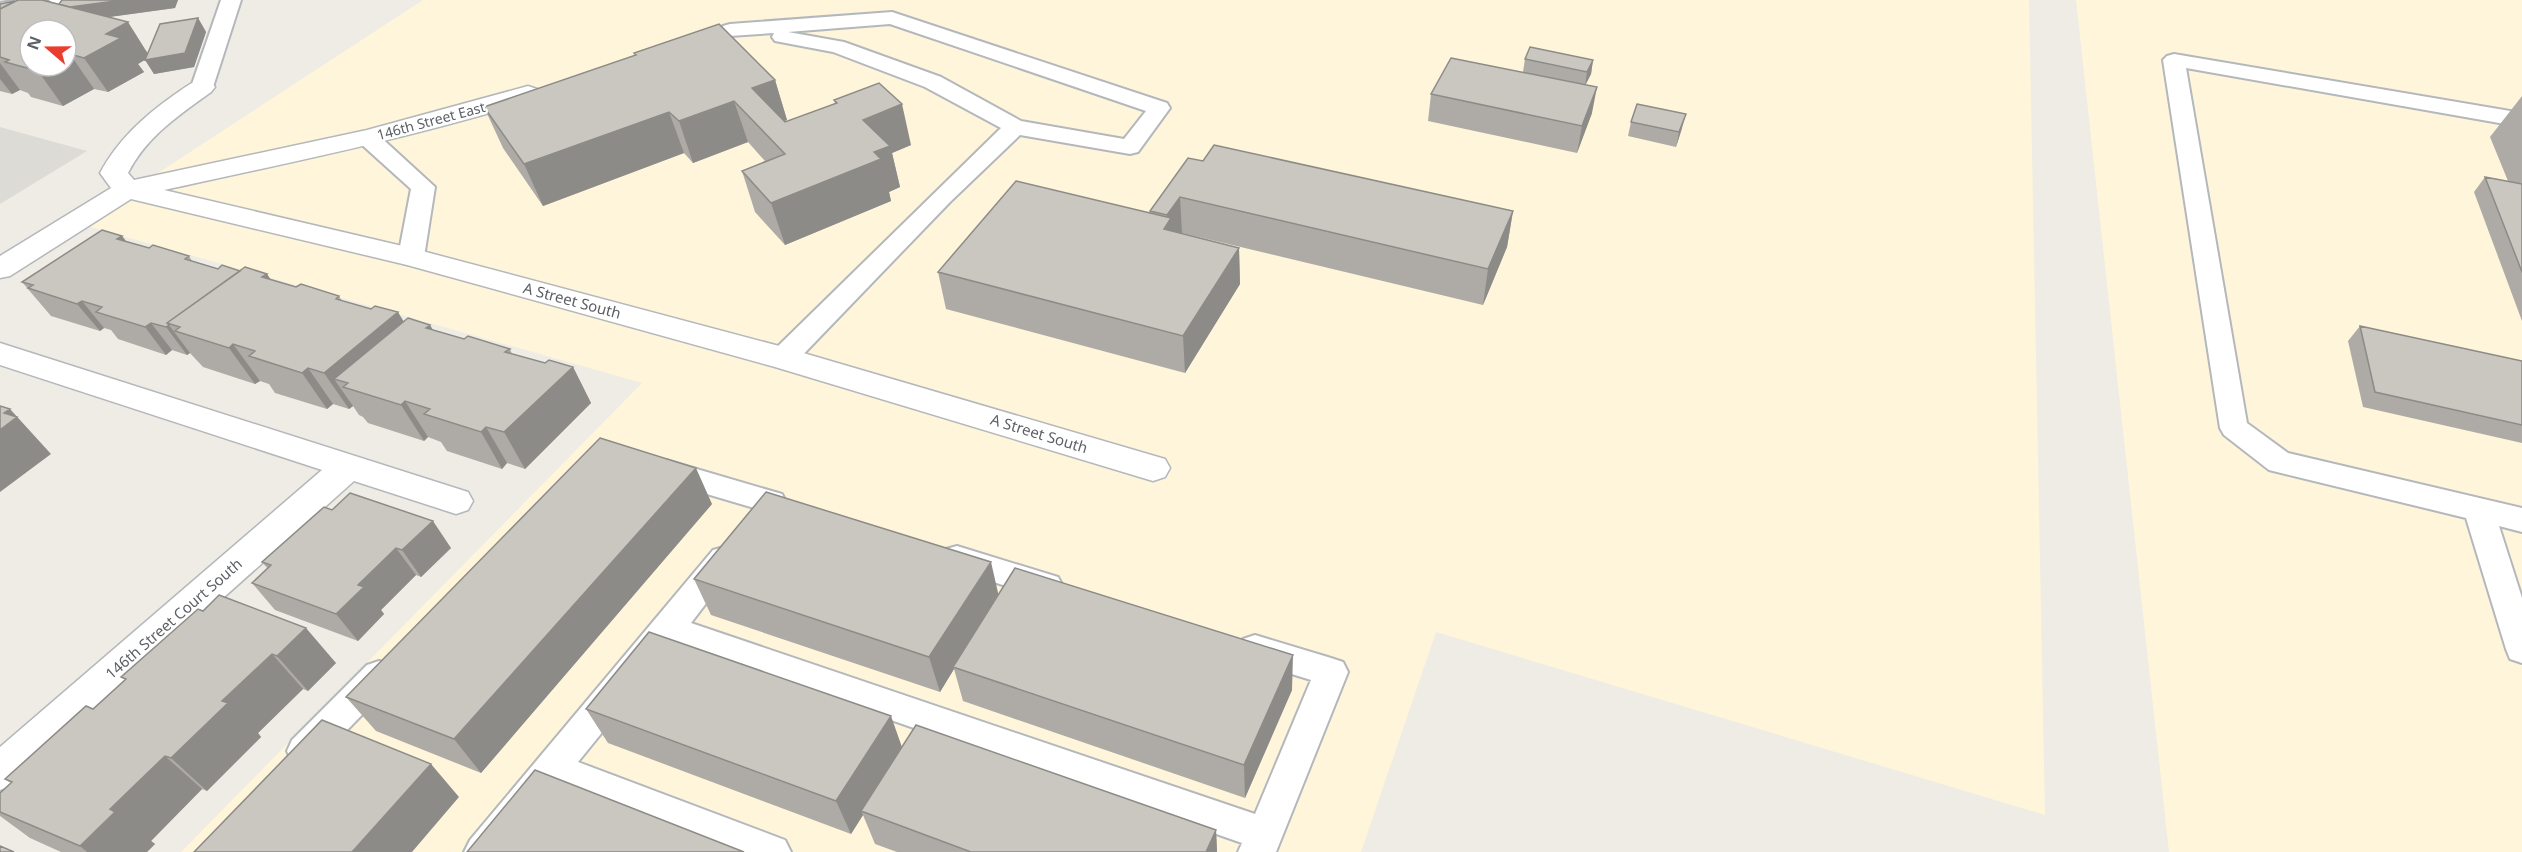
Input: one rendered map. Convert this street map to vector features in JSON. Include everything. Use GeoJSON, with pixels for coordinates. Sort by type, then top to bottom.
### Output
{"type":"FeatureCollection","features":[{"type":"Feature","properties":{"kind":"street"},"geometry":{"type":"LineString","coordinates":[[127,190],[114,173],[124,152],[147,128],[202,87]]}},
{"type":"Feature","properties":{"kind":"street","name":"146th Street East"},"geometry":{"type":"LineString","coordinates":[[0,269],[127,190],[368,138],[466,113],[551,87]]}},
{"type":"Feature","properties":{"kind":"street","name":"A Street South"},"geometry":{"type":"LineString","coordinates":[[127,190],[411,257],[783,358],[1153,468]]}},
{"type":"Feature","properties":{"kind":"street"},"geometry":{"type":"LineString","coordinates":[[0,354],[456,501]]}},
{"type":"Feature","properties":{"kind":"street","name":"146th Street Court South"},"geometry":{"type":"LineString","coordinates":[[0,772],[349,466]]}},
{"type":"Feature","properties":{"kind":"lane"},"geometry":{"type":"LineString","coordinates":[[0,9],[60,0]]}},
{"type":"Feature","properties":{"kind":"lane"},"geometry":{"type":"LineString","coordinates":[[202,87],[231,0]]}},
{"type":"Feature","properties":{"kind":"lane"},"geometry":{"type":"LineString","coordinates":[[892,18],[1159,108],[1130,147],[1015,127],[933,82],[837,46],[718,33],[892,18]]}},
{"type":"Feature","properties":{"kind":"lane"},"geometry":{"type":"LineString","coordinates":[[2522,120],[2174,60],[2234,428],[2279,462],[2522,520]]}},
{"type":"Feature","properties":{"kind":"lane"},"geometry":{"type":"LineString","coordinates":[[783,358],[942,197],[1015,127]]}},
{"type":"Feature","properties":{"kind":"lane"},"geometry":{"type":"LineString","coordinates":[[368,138],[423,187],[411,257]]}},
{"type":"Feature","properties":{"kind":"lane"},"geometry":{"type":"LineString","coordinates":[[483,852],[745,534],[782,506],[639,464]]}},
{"type":"Feature","properties":{"kind":"lane"},"geometry":{"type":"LineString","coordinates":[[2478,509],[2522,649]]}},
{"type":"Feature","properties":{"kind":"lane"},"geometry":{"type":"LineString","coordinates":[[931,550],[1080,596]]}},
{"type":"Feature","properties":{"kind":"lane"},"geometry":{"type":"LineString","coordinates":[[667,628],[1261,843],[1331,672],[1228,641]]}},
{"type":"Feature","properties":{"kind":"lane"},"geometry":{"type":"LineString","coordinates":[[281,775],[397,656]]}},
{"type":"Feature","properties":{"kind":"lane"},"geometry":{"type":"LineString","coordinates":[[552,768],[772,852]]}},
{"type":"Feature","properties":{"kind":"shaded area"},"geometry":{"type":"Polygon","coordinates":[[[423,0],[2029,0],[2045,815],[1436,632],[1361,852],[181,852],[642,383],[80,224],[423,0]]]}},
{"type":"Feature","properties":{"kind":"shaded area"},"geometry":{"type":"Polygon","coordinates":[[[2076,0],[2522,0],[2522,852],[2169,852],[2076,0]]]}},
{"type":"Feature","properties":{"kind":"shaded area"},"geometry":{"type":"Polygon","coordinates":[[[0,127],[87,151],[0,204],[0,127]]]}},
{"type":"Feature","properties":{"kind":"building"},"geometry":{"type":"Polygon","coordinates":[[[18,0],[42,0],[128,22],[106,34],[121,38],[84,58],[78,56],[78,18],[18,18],[18,66],[5,62],[9,60],[0,57],[0,9],[18,0]]]}},
{"type":"Feature","properties":{"kind":"building"},"geometry":{"type":"Polygon","coordinates":[[[62,0],[123,0],[70,7],[59,4],[62,0]]]}},
{"type":"Feature","properties":{"kind":"building"},"geometry":{"type":"Polygon","coordinates":[[[15,1],[0,9],[0,4],[15,1]]]}},
{"type":"Feature","properties":{"kind":"building"},"geometry":{"type":"Polygon","coordinates":[[[198,18],[185,53],[145,60],[160,24],[198,18]]]}},
{"type":"Feature","properties":{"kind":"building"},"geometry":{"type":"Polygon","coordinates":[[[719,24],[775,80],[752,88],[785,122],[837,103],[834,100],[879,83],[902,104],[863,120],[890,146],[874,152],[881,159],[771,203],[742,171],[785,154],[734,101],[679,121],[669,112],[524,164],[484,107],[636,55],[634,53],[719,24]]]}},
{"type":"Feature","properties":{"kind":"building"},"geometry":{"type":"Polygon","coordinates":[[[1530,47],[1593,60],[1587,72],[1525,59],[1530,47]]]}},
{"type":"Feature","properties":{"kind":"building"},"geometry":{"type":"Polygon","coordinates":[[[1451,58],[1597,87],[1582,126],[1431,94],[1451,58]]]}},
{"type":"Feature","properties":{"kind":"building"},"geometry":{"type":"Polygon","coordinates":[[[1637,104],[1686,114],[1679,132],[1631,122],[1637,104]]]}},
{"type":"Feature","properties":{"kind":"building"},"geometry":{"type":"Polygon","coordinates":[[[1214,145],[1513,211],[1488,269],[1180,197],[1167,215],[1150,211],[1188,158],[1203,161],[1214,145]]]}},
{"type":"Feature","properties":{"kind":"building"},"geometry":{"type":"Polygon","coordinates":[[[2485,177],[2522,184],[2522,272],[2485,177]]]}},
{"type":"Feature","properties":{"kind":"building"},"geometry":{"type":"Polygon","coordinates":[[[1016,181],[1171,218],[1164,229],[1239,248],[1183,336],[938,272],[1016,181]]]}},
{"type":"Feature","properties":{"kind":"building"},"geometry":{"type":"Polygon","coordinates":[[[102,230],[122,236],[117,239],[149,248],[153,245],[189,256],[185,259],[218,269],[222,265],[240,271],[167,323],[169,325],[166,327],[151,323],[145,327],[96,312],[102,307],[82,301],[77,304],[28,288],[33,285],[22,282],[102,230]]]}},
{"type":"Feature","properties":{"kind":"building"},"geometry":{"type":"Polygon","coordinates":[[[245,267],[267,274],[262,277],[296,287],[301,284],[339,296],[336,299],[371,309],[375,306],[398,312],[324,373],[308,368],[302,373],[249,356],[255,351],[233,344],[229,348],[175,331],[180,327],[167,323],[245,267]]]}},
{"type":"Feature","properties":{"kind":"building"},"geometry":{"type":"Polygon","coordinates":[[[408,318],[430,325],[426,328],[464,339],[468,336],[510,349],[505,352],[545,363],[549,360],[573,367],[504,432],[486,427],[481,432],[424,414],[430,409],[405,401],[401,405],[343,387],[348,383],[334,379],[408,318]]]}},
{"type":"Feature","properties":{"kind":"building"},"geometry":{"type":"Polygon","coordinates":[[[2360,326],[2522,361],[2522,425],[2375,392],[2360,326]]]}},
{"type":"Feature","properties":{"kind":"building"},"geometry":{"type":"Polygon","coordinates":[[[0,406],[10,409],[4,413],[17,417],[0,430],[0,406]]]}},
{"type":"Feature","properties":{"kind":"building"},"geometry":{"type":"Polygon","coordinates":[[[600,438],[696,468],[454,739],[346,697],[600,438]]]}},
{"type":"Feature","properties":{"kind":"building"},"geometry":{"type":"Polygon","coordinates":[[[766,492],[991,562],[929,657],[694,579],[766,492]]]}},
{"type":"Feature","properties":{"kind":"building"},"geometry":{"type":"Polygon","coordinates":[[[350,493],[433,521],[402,550],[396,548],[358,585],[364,587],[336,614],[252,583],[271,565],[262,562],[324,507],[332,510],[350,493]]]}},
{"type":"Feature","properties":{"kind":"building"},"geometry":{"type":"Polygon","coordinates":[[[1015,568],[1293,655],[1244,765],[953,667],[1015,568]]]}},
{"type":"Feature","properties":{"kind":"building"},"geometry":{"type":"Polygon","coordinates":[[[219,595],[306,628],[277,656],[272,654],[222,701],[228,703],[171,758],[165,756],[110,809],[115,812],[80,846],[0,812],[0,793],[12,782],[5,779],[86,706],[93,709],[126,679],[121,677],[198,609],[203,611],[219,595]]]}},
{"type":"Feature","properties":{"kind":"building"},"geometry":{"type":"Polygon","coordinates":[[[649,632],[891,716],[836,801],[586,709],[649,632]]]}},
{"type":"Feature","properties":{"kind":"building"},"geometry":{"type":"Polygon","coordinates":[[[322,720],[431,764],[352,852],[194,852],[322,720]]]}},
{"type":"Feature","properties":{"kind":"building"},"geometry":{"type":"Polygon","coordinates":[[[916,725],[1216,830],[1206,852],[971,852],[861,811],[916,725]]]}},
{"type":"Feature","properties":{"kind":"building"},"geometry":{"type":"Polygon","coordinates":[[[535,770],[744,852],[467,852],[535,770]]]}},
{"type":"Feature","properties":{"kind":"building"},"geometry":{"type":"Polygon","coordinates":[[[0,846],[14,852],[0,852],[0,846]]]}}]}
